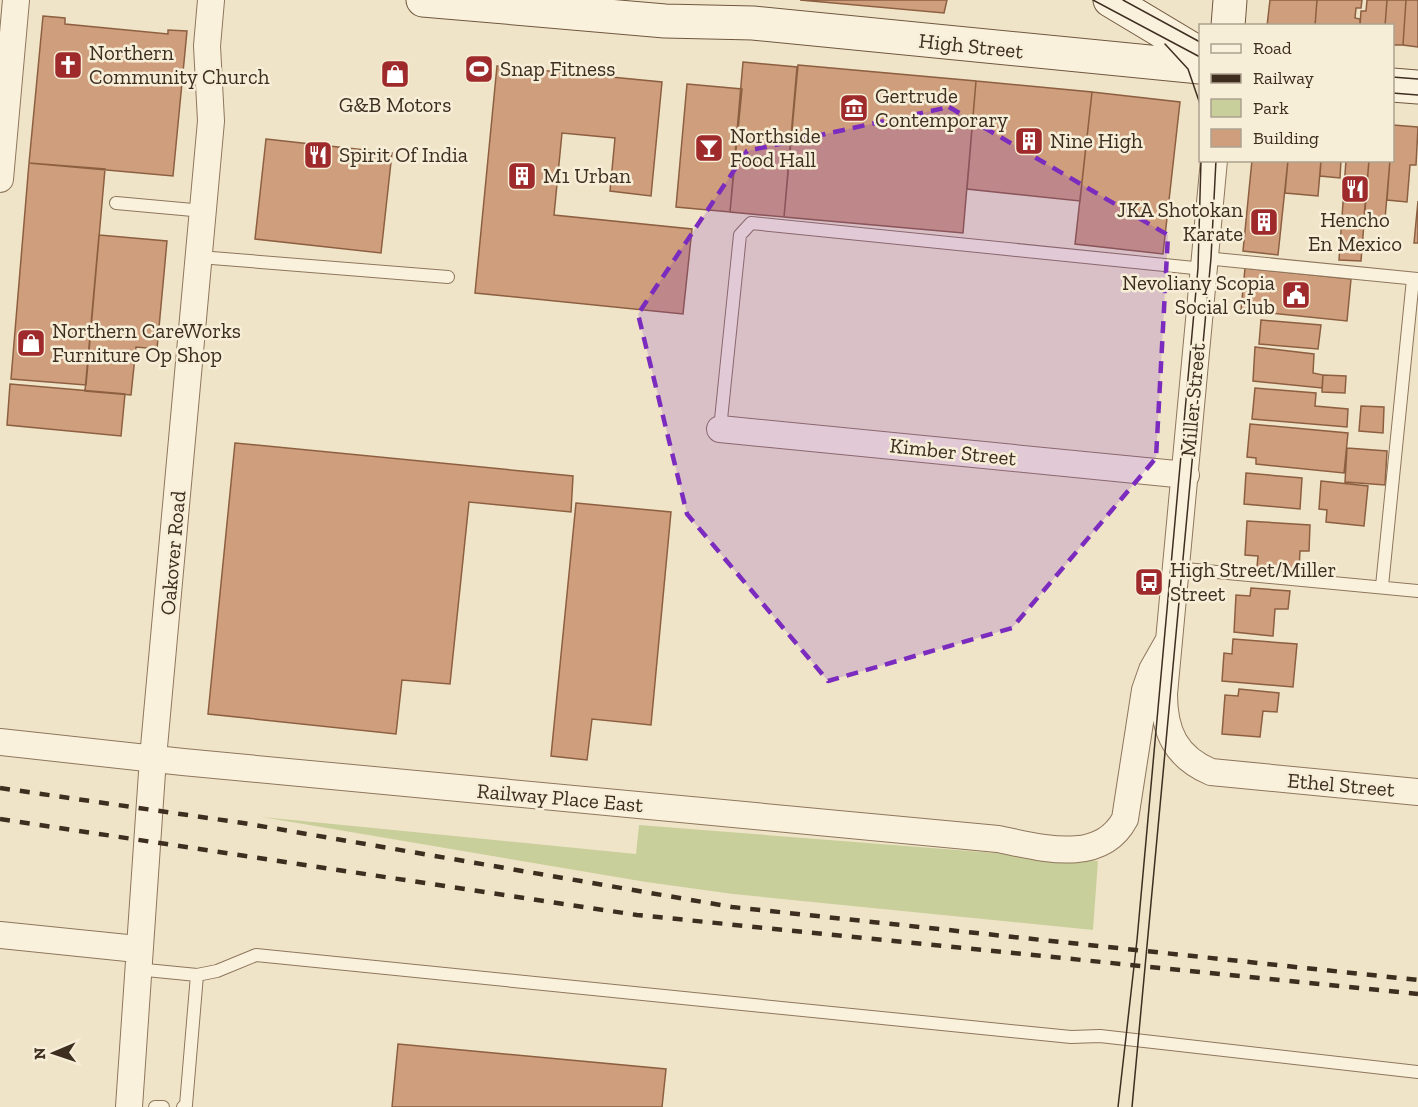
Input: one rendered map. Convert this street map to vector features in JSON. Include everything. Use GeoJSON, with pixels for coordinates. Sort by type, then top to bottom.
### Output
{"type":"FeatureCollection","features":[{"type":"Feature","properties":{"kind":"main road","name":"High Street"},"geometry":{"type":"LineString","coordinates":[[423,0],[520,4],[665,21],[742,22],[1199,67]]}},
{"type":"Feature","properties":{"kind":"main road","name":"High Street"},"geometry":{"type":"LineString","coordinates":[[657,0],[742,22]]}},
{"type":"Feature","properties":{"kind":"main road"},"geometry":{"type":"LineString","coordinates":[[1110,0],[1199,53]]}},
{"type":"Feature","properties":{"kind":"main road"},"geometry":{"type":"LineString","coordinates":[[1228,24],[1230,0]]}},
{"type":"Feature","properties":{"kind":"main road"},"geometry":{"type":"LineString","coordinates":[[1394,85],[1418,87]]}},
{"type":"Feature","properties":{"kind":"street"},"geometry":{"type":"LineString","coordinates":[[0,179],[16,0]]}},
{"type":"Feature","properties":{"kind":"street","name":"Oakover Road"},"geometry":{"type":"LineString","coordinates":[[129,1107],[137,959],[153,758],[211,122],[207,46],[211,0]]}},
{"type":"Feature","properties":{"kind":"street","name":"Miller Street"},"geometry":{"type":"LineString","coordinates":[[1173,741],[1164,715],[1168,652],[1214,162]]}},
{"type":"Feature","properties":{"kind":"street","name":"Kimber Street"},"geometry":{"type":"LineString","coordinates":[[720,429],[1186,475]]}},
{"type":"Feature","properties":{"kind":"street","name":"Miller Street"},"geometry":{"type":"LineString","coordinates":[[1168,652],[1174,711]]}},
{"type":"Feature","properties":{"kind":"street","name":"Miller Street"},"geometry":{"type":"LineString","coordinates":[[1116,832],[1121,827],[1129,809],[1145,690],[1152,670],[1168,652]]}},
{"type":"Feature","properties":{"kind":"street","name":"Ethel Street"},"geometry":{"type":"LineString","coordinates":[[1174,711],[1191,738],[1204,752],[1242,772],[1264,779]]}},
{"type":"Feature","properties":{"kind":"street","name":"Ethel Street"},"geometry":{"type":"LineString","coordinates":[[1173,741],[1187,759],[1211,772],[1264,779],[1418,792]]}},
{"type":"Feature","properties":{"kind":"street","name":"Railway Place East"},"geometry":{"type":"LineString","coordinates":[[0,742],[998,839],[1077,850],[1097,845],[1116,832]]}},
{"type":"Feature","properties":{"kind":"street"},"geometry":{"type":"LineString","coordinates":[[0,935],[137,959]]}},
{"type":"Feature","properties":{"kind":"lane"},"geometry":{"type":"LineString","coordinates":[[116,203],[204,212]]}},
{"type":"Feature","properties":{"kind":"lane"},"geometry":{"type":"LineString","coordinates":[[720,429],[740,235],[751,223],[1415,279],[1382,586]]}},
{"type":"Feature","properties":{"kind":"lane"},"geometry":{"type":"LineString","coordinates":[[199,256],[448,277]]}},
{"type":"Feature","properties":{"kind":"lane"},"geometry":{"type":"LineString","coordinates":[[1175,568],[1418,591]]}},
{"type":"Feature","properties":{"kind":"lane"},"geometry":{"type":"LineString","coordinates":[[137,959],[197,975],[226,968],[251,956],[262,956],[1071,1037],[1100,1036],[1418,1072]]}},
{"type":"Feature","properties":{"kind":"lane"},"geometry":{"type":"LineString","coordinates":[[183,1107],[186,1105],[197,975]]}},
{"type":"Feature","properties":{"kind":"lane"},"geometry":{"type":"LineString","coordinates":[[155,1107],[163,1107]]}},
{"type":"Feature","properties":{"kind":"highlighted area"},"geometry":{"type":"Polygon","coordinates":[[[949,107],[1168,235],[1156,458],[1012,628],[828,681],[687,514],[638,314],[747,151],[949,107]]]}},
{"type":"Feature","properties":{"kind":"green space"},"geometry":{"type":"Polygon","coordinates":[[[262,817],[636,854],[639,825],[1098,861],[1093,930],[733,894],[646,882],[262,817]]]}},
{"type":"Feature","properties":{"kind":"building"},"geometry":{"type":"Polygon","coordinates":[[[800,0],[947,0],[944,13],[800,0]]]}},
{"type":"Feature","properties":{"kind":"building"},"geometry":{"type":"Polygon","coordinates":[[[1270,0],[1317,0],[1315,24],[1267,24],[1270,0]]]}},
{"type":"Feature","properties":{"kind":"building"},"geometry":{"type":"Polygon","coordinates":[[[1317,0],[1362,0],[1361,8],[1356,8],[1355,18],[1360,19],[1360,24],[1315,24],[1317,0]]]}},
{"type":"Feature","properties":{"kind":"building"},"geometry":{"type":"Polygon","coordinates":[[[1367,0],[1387,0],[1385,24],[1360,24],[1361,11],[1366,11],[1367,0]]]}},
{"type":"Feature","properties":{"kind":"building"},"geometry":{"type":"Polygon","coordinates":[[[1387,0],[1406,0],[1403,45],[1394,45],[1394,24],[1385,24],[1387,0]]]}},
{"type":"Feature","properties":{"kind":"building"},"geometry":{"type":"Polygon","coordinates":[[[1406,0],[1418,0],[1418,47],[1403,45],[1406,0]]]}},
{"type":"Feature","properties":{"kind":"building"},"geometry":{"type":"Polygon","coordinates":[[[43,16],[65,18],[65,24],[168,34],[168,30],[187,31],[173,176],[29,163],[43,16]]]}},
{"type":"Feature","properties":{"kind":"building"},"geometry":{"type":"Polygon","coordinates":[[[743,62],[797,67],[784,217],[730,212],[743,62]]]}},
{"type":"Feature","properties":{"kind":"building"},"geometry":{"type":"Polygon","coordinates":[[[798,65],[976,81],[963,233],[784,217],[798,65]]]}},
{"type":"Feature","properties":{"kind":"building","name":"M1 Urban"},"geometry":{"type":"Polygon","coordinates":[[[497,66],[662,82],[651,196],[610,191],[615,138],[562,133],[554,215],[692,229],[683,314],[475,293],[497,66]]]}},
{"type":"Feature","properties":{"kind":"building","name":"Nine High"},"geometry":{"type":"Polygon","coordinates":[[[976,81],[1092,92],[1080,201],[967,189],[976,81]]]}},
{"type":"Feature","properties":{"kind":"building","name":"Northside Food Hall"},"geometry":{"type":"Polygon","coordinates":[[[687,84],[742,89],[730,212],[676,207],[687,84]]]}},
{"type":"Feature","properties":{"kind":"building"},"geometry":{"type":"Polygon","coordinates":[[[1092,92],[1180,102],[1163,254],[1075,244],[1092,92]]]}},
{"type":"Feature","properties":{"kind":"building"},"geometry":{"type":"Polygon","coordinates":[[[1394,125],[1418,127],[1416,165],[1410,165],[1407,202],[1387,200],[1390,162],[1394,162],[1394,125]]]}},
{"type":"Feature","properties":{"kind":"building"},"geometry":{"type":"Polygon","coordinates":[[[266,139],[392,153],[381,253],[255,239],[266,139]]]}},
{"type":"Feature","properties":{"kind":"building","name":"JKA Shotokan Karate"},"geometry":{"type":"Polygon","coordinates":[[[1252,162],[1288,162],[1278,255],[1243,251],[1252,162]]]}},
{"type":"Feature","properties":{"kind":"building"},"geometry":{"type":"Polygon","coordinates":[[[1288,162],[1321,162],[1318,196],[1285,193],[1288,162]]]}},
{"type":"Feature","properties":{"kind":"building"},"geometry":{"type":"Polygon","coordinates":[[[1321,162],[1341,162],[1340,178],[1320,176],[1321,162]]]}},
{"type":"Feature","properties":{"kind":"building","name":"Hencho En Mexico"},"geometry":{"type":"Polygon","coordinates":[[[1346,162],[1369,162],[1361,261],[1339,260],[1346,162]]]}},
{"type":"Feature","properties":{"kind":"building"},"geometry":{"type":"Polygon","coordinates":[[[1369,162],[1390,162],[1385,219],[1364,217],[1369,162]]]}},
{"type":"Feature","properties":{"kind":"building"},"geometry":{"type":"Polygon","coordinates":[[[29,163],[105,169],[86,385],[11,379],[29,163]]]}},
{"type":"Feature","properties":{"kind":"building"},"geometry":{"type":"Polygon","coordinates":[[[1418,201],[1418,243],[1414,243],[1418,201]]]}},
{"type":"Feature","properties":{"kind":"building"},"geometry":{"type":"Polygon","coordinates":[[[99,235],[167,241],[157,349],[136,347],[131,395],[85,391],[99,235]]]}},
{"type":"Feature","properties":{"kind":"building","name":"Nevoliany Scopia Social Club"},"geometry":{"type":"Polygon","coordinates":[[[1245,268],[1351,279],[1347,321],[1241,310],[1245,268]]]}},
{"type":"Feature","properties":{"kind":"building"},"geometry":{"type":"Polygon","coordinates":[[[1261,320],[1321,325],[1318,349],[1259,344],[1261,320]]]}},
{"type":"Feature","properties":{"kind":"building"},"geometry":{"type":"Polygon","coordinates":[[[1255,347],[1314,354],[1313,373],[1323,375],[1322,388],[1253,381],[1255,347]]]}},
{"type":"Feature","properties":{"kind":"building"},"geometry":{"type":"Polygon","coordinates":[[[1323,375],[1346,376],[1345,393],[1322,392],[1323,375]]]}},
{"type":"Feature","properties":{"kind":"building"},"geometry":{"type":"Polygon","coordinates":[[[10,384],[125,394],[121,436],[7,425],[10,384]]]}},
{"type":"Feature","properties":{"kind":"building"},"geometry":{"type":"Polygon","coordinates":[[[1255,388],[1316,393],[1315,406],[1348,409],[1347,427],[1252,419],[1255,388]]]}},
{"type":"Feature","properties":{"kind":"building"},"geometry":{"type":"Polygon","coordinates":[[[1361,406],[1384,407],[1383,433],[1359,431],[1361,406]]]}},
{"type":"Feature","properties":{"kind":"building"},"geometry":{"type":"Polygon","coordinates":[[[1250,424],[1348,433],[1344,473],[1256,464],[1256,458],[1247,457],[1250,424]]]}},
{"type":"Feature","properties":{"kind":"building"},"geometry":{"type":"Polygon","coordinates":[[[235,443],[573,476],[571,512],[469,502],[450,684],[402,680],[396,734],[208,714],[235,443]]]}},
{"type":"Feature","properties":{"kind":"building"},"geometry":{"type":"Polygon","coordinates":[[[1347,448],[1387,451],[1385,485],[1345,482],[1347,448]]]}},
{"type":"Feature","properties":{"kind":"building"},"geometry":{"type":"Polygon","coordinates":[[[1246,473],[1302,478],[1300,509],[1244,504],[1246,473]]]}},
{"type":"Feature","properties":{"kind":"building"},"geometry":{"type":"Polygon","coordinates":[[[1321,481],[1368,486],[1364,526],[1326,522],[1327,510],[1319,509],[1321,481]]]}},
{"type":"Feature","properties":{"kind":"building"},"geometry":{"type":"Polygon","coordinates":[[[576,503],[671,512],[651,725],[592,719],[587,760],[551,756],[576,503]]]}},
{"type":"Feature","properties":{"kind":"building"},"geometry":{"type":"Polygon","coordinates":[[[1247,521],[1310,525],[1309,551],[1300,551],[1299,570],[1257,567],[1258,556],[1245,555],[1247,521]]]}},
{"type":"Feature","properties":{"kind":"building"},"geometry":{"type":"Polygon","coordinates":[[[1251,588],[1290,591],[1288,609],[1275,609],[1273,636],[1234,632],[1236,595],[1250,596],[1251,588]]]}},
{"type":"Feature","properties":{"kind":"building"},"geometry":{"type":"Polygon","coordinates":[[[1233,639],[1297,644],[1293,687],[1222,681],[1224,653],[1232,654],[1233,639]]]}},
{"type":"Feature","properties":{"kind":"building"},"geometry":{"type":"Polygon","coordinates":[[[1239,689],[1279,693],[1277,712],[1263,711],[1260,737],[1222,734],[1225,695],[1238,696],[1239,689]]]}},
{"type":"Feature","properties":{"kind":"building"},"geometry":{"type":"Polygon","coordinates":[[[398,1044],[666,1069],[662,1107],[392,1107],[398,1044]]]}},
{"type":"Feature","properties":{"kind":"tram line"},"geometry":{"type":"LineString","coordinates":[[1093,0],[1199,56]]}},
{"type":"Feature","properties":{"kind":"tram line"},"geometry":{"type":"LineString","coordinates":[[1123,0],[1199,41]]}},
{"type":"Feature","properties":{"kind":"tram line"},"geometry":{"type":"LineString","coordinates":[[1165,44],[1188,69],[1199,101]]}},
{"type":"Feature","properties":{"kind":"tram line"},"geometry":{"type":"LineString","coordinates":[[1394,77],[1418,79]]}},
{"type":"Feature","properties":{"kind":"tram line"},"geometry":{"type":"LineString","coordinates":[[1394,93],[1418,95]]}},
{"type":"Feature","properties":{"kind":"tram line"},"geometry":{"type":"LineString","coordinates":[[1118,1107],[1137,940],[1198,268],[1201,162]]}},
{"type":"Feature","properties":{"kind":"tram line"},"geometry":{"type":"LineString","coordinates":[[1132,1107],[1211,258],[1216,162]]}},
{"type":"Feature","properties":{"kind":"railway"},"geometry":{"type":"LineString","coordinates":[[0,788],[243,823],[732,907],[1418,980]]}},
{"type":"Feature","properties":{"kind":"railway"},"geometry":{"type":"LineString","coordinates":[[0,819],[637,915],[1418,994]]}},
{"type":"Feature","properties":{"kind":"place","name":"Northern Community Church"},"geometry":{"type":"Point","coordinates":[68,65]}},
{"type":"Feature","properties":{"kind":"place","name":"Snap Fitness"},"geometry":{"type":"Point","coordinates":[479,69]}},
{"type":"Feature","properties":{"kind":"place","name":"G&B Motors"},"geometry":{"type":"Point","coordinates":[395,74]}},
{"type":"Feature","properties":{"kind":"place","name":"Gertrude Contemporary"},"geometry":{"type":"Point","coordinates":[854,108]}},
{"type":"Feature","properties":{"kind":"place","name":"Nine High"},"geometry":{"type":"Point","coordinates":[1029,141]}},
{"type":"Feature","properties":{"kind":"place","name":"Northside Food Hall"},"geometry":{"type":"Point","coordinates":[709,148]}},
{"type":"Feature","properties":{"kind":"place","name":"Spirit Of India"},"geometry":{"type":"Point","coordinates":[318,155]}},
{"type":"Feature","properties":{"kind":"place","name":"M1 Urban"},"geometry":{"type":"Point","coordinates":[522,176]}},
{"type":"Feature","properties":{"kind":"place","name":"Hencho En Mexico"},"geometry":{"type":"Point","coordinates":[1355,189]}},
{"type":"Feature","properties":{"kind":"place","name":"JKA Shotokan Karate"},"geometry":{"type":"Point","coordinates":[1264,222]}},
{"type":"Feature","properties":{"kind":"place","name":"Nevoliany Scopia Social Club"},"geometry":{"type":"Point","coordinates":[1296,295]}},
{"type":"Feature","properties":{"kind":"place","name":"Northern CareWorks Furniture Op Shop"},"geometry":{"type":"Point","coordinates":[31,343]}},
{"type":"Feature","properties":{"kind":"place","name":"High Street/Miller Street"},"geometry":{"type":"Point","coordinates":[1149,582]}}]}
